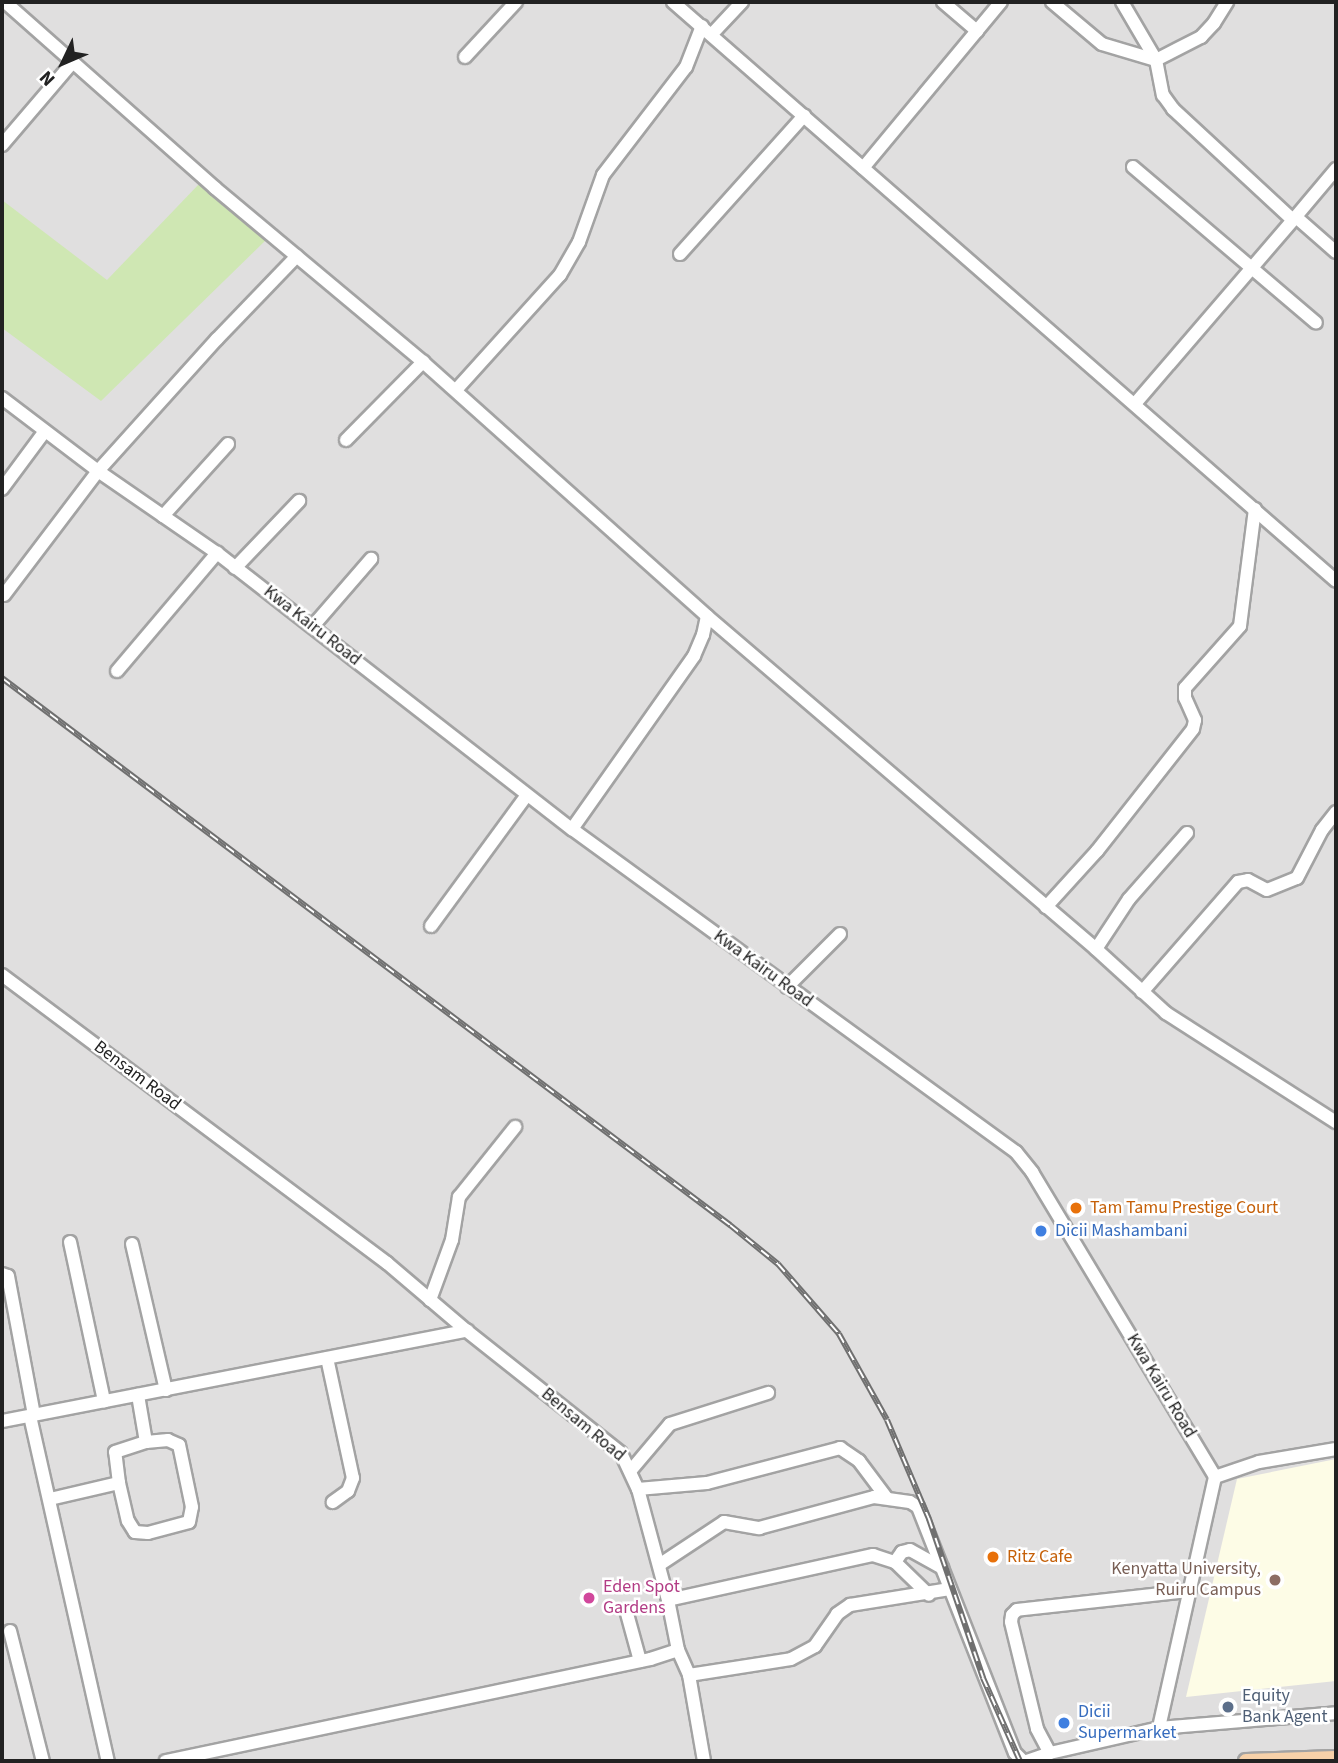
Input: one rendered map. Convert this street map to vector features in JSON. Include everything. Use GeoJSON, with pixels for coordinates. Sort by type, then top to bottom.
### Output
{"type":"FeatureCollection","features":[{"type":"Feature","properties":{"kind":"main road"},"geometry":{"type":"LineString","coordinates":[[1246,1761],[1336,1758]]}},
{"type":"Feature","properties":{"kind":"street"},"geometry":{"type":"LineString","coordinates":[[5,2],[72,63],[456,390],[707,616],[1096,949],[1142,992],[1187,1029],[1336,1122]]}},
{"type":"Feature","properties":{"kind":"street"},"geometry":{"type":"LineString","coordinates":[[465,57],[516,2]]}},
{"type":"Feature","properties":{"kind":"street"},"geometry":{"type":"LineString","coordinates":[[673,2],[1336,581]]}},
{"type":"Feature","properties":{"kind":"street"},"geometry":{"type":"LineString","coordinates":[[456,390],[560,275],[579,242],[603,175],[686,67],[707,30],[742,2]]}},
{"type":"Feature","properties":{"kind":"street"},"geometry":{"type":"LineString","coordinates":[[943,2],[977,31]]}},
{"type":"Feature","properties":{"kind":"street"},"geometry":{"type":"LineString","coordinates":[[863,168],[1001,2]]}},
{"type":"Feature","properties":{"kind":"street"},"geometry":{"type":"LineString","coordinates":[[1052,2],[1102,44],[1156,60],[1200,37],[1214,23],[1227,2]]}},
{"type":"Feature","properties":{"kind":"street"},"geometry":{"type":"LineString","coordinates":[[1122,2],[1156,60],[1163,95],[1174,109],[1294,219],[1336,252]]}},
{"type":"Feature","properties":{"kind":"street"},"geometry":{"type":"LineString","coordinates":[[2,145],[72,63]]}},
{"type":"Feature","properties":{"kind":"street"},"geometry":{"type":"LineString","coordinates":[[680,254],[804,116]]}},
{"type":"Feature","properties":{"kind":"street"},"geometry":{"type":"LineString","coordinates":[[1133,167],[1316,323]]}},
{"type":"Feature","properties":{"kind":"street"},"geometry":{"type":"LineString","coordinates":[[1135,404],[1336,169]]}},
{"type":"Feature","properties":{"kind":"street"},"geometry":{"type":"LineString","coordinates":[[4,595],[98,471],[217,339],[297,256]]}},
{"type":"Feature","properties":{"kind":"street"},"geometry":{"type":"LineString","coordinates":[[346,440],[423,362]]}},
{"type":"Feature","properties":{"kind":"street","name":"Kwa Kairu Road"},"geometry":{"type":"LineString","coordinates":[[2,398],[98,471],[217,553],[572,829],[1016,1152],[1032,1172],[1215,1477]]}},
{"type":"Feature","properties":{"kind":"street"},"geometry":{"type":"LineString","coordinates":[[2,489],[45,431]]}},
{"type":"Feature","properties":{"kind":"street"},"geometry":{"type":"LineString","coordinates":[[163,516],[228,444]]}},
{"type":"Feature","properties":{"kind":"street"},"geometry":{"type":"LineString","coordinates":[[235,568],[299,501]]}},
{"type":"Feature","properties":{"kind":"street"},"geometry":{"type":"LineString","coordinates":[[1046,907],[1097,851],[1194,729],[1195,720],[1185,698],[1185,688],[1240,626],[1255,509]]}},
{"type":"Feature","properties":{"kind":"street"},"geometry":{"type":"LineString","coordinates":[[117,671],[217,553]]}},
{"type":"Feature","properties":{"kind":"street"},"geometry":{"type":"LineString","coordinates":[[313,626],[371,559]]}},
{"type":"Feature","properties":{"kind":"street"},"geometry":{"type":"LineString","coordinates":[[572,829],[694,656],[704,635],[707,616]]}},
{"type":"Feature","properties":{"kind":"street"},"geometry":{"type":"LineString","coordinates":[[431,926],[527,795]]}},
{"type":"Feature","properties":{"kind":"street"},"geometry":{"type":"LineString","coordinates":[[1142,992],[1238,882],[1248,880],[1266,890],[1297,878],[1322,831],[1336,812]]}},
{"type":"Feature","properties":{"kind":"street"},"geometry":{"type":"LineString","coordinates":[[1096,949],[1129,900],[1186,833]]}},
{"type":"Feature","properties":{"kind":"street"},"geometry":{"type":"LineString","coordinates":[[787,987],[841,934]]}},
{"type":"Feature","properties":{"kind":"street","name":"Bensam Road"},"geometry":{"type":"LineString","coordinates":[[2,975],[387,1263],[467,1331],[621,1453],[632,1469],[668,1600],[678,1650],[689,1675],[704,1761]]}},
{"type":"Feature","properties":{"kind":"street"},"geometry":{"type":"LineString","coordinates":[[430,1300],[452,1240],[459,1197],[515,1127]]}},
{"type":"Feature","properties":{"kind":"street"},"geometry":{"type":"LineString","coordinates":[[69,1242],[104,1401]]}},
{"type":"Feature","properties":{"kind":"street"},"geometry":{"type":"LineString","coordinates":[[132,1244],[166,1390]]}},
{"type":"Feature","properties":{"kind":"street"},"geometry":{"type":"LineString","coordinates":[[2,1273],[8,1276],[10,1285],[32,1415],[108,1761]]}},
{"type":"Feature","properties":{"kind":"street"},"geometry":{"type":"LineString","coordinates":[[2,1421],[467,1331]]}},
{"type":"Feature","properties":{"kind":"street"},"geometry":{"type":"LineString","coordinates":[[327,1358],[354,1478],[348,1491],[333,1502]]}},
{"type":"Feature","properties":{"kind":"street"},"geometry":{"type":"LineString","coordinates":[[632,1469],[670,1424],[768,1394]]}},
{"type":"Feature","properties":{"kind":"street"},"geometry":{"type":"LineString","coordinates":[[138,1395],[146,1442]]}},
{"type":"Feature","properties":{"kind":"street"},"geometry":{"type":"LineString","coordinates":[[168,1440],[179,1445],[192,1518],[189,1522],[148,1533],[135,1532],[128,1521],[119,1483],[115,1451],[146,1442],[168,1440]]}},
{"type":"Feature","properties":{"kind":"street"},"geometry":{"type":"LineString","coordinates":[[638,1489],[707,1483],[840,1448],[859,1461],[886,1497]]}},
{"type":"Feature","properties":{"kind":"street"},"geometry":{"type":"LineString","coordinates":[[1159,1728],[1215,1477],[1259,1462],[1336,1449]]}},
{"type":"Feature","properties":{"kind":"street"},"geometry":{"type":"LineString","coordinates":[[50,1499],[119,1483]]}},
{"type":"Feature","properties":{"kind":"street"},"geometry":{"type":"LineString","coordinates":[[659,1565],[724,1522],[759,1528],[874,1497],[910,1502],[918,1507],[1015,1752],[1025,1761],[1159,1728],[1336,1713]]}},
{"type":"Feature","properties":{"kind":"street"},"geometry":{"type":"LineString","coordinates":[[895,1562],[902,1552],[910,1550],[942,1568]]}},
{"type":"Feature","properties":{"kind":"street"},"geometry":{"type":"LineString","coordinates":[[668,1600],[873,1555],[895,1562],[929,1595]]}},
{"type":"Feature","properties":{"kind":"street"},"geometry":{"type":"LineString","coordinates":[[689,1675],[791,1658],[814,1646],[837,1614],[850,1605],[929,1595],[950,1589]]}},
{"type":"Feature","properties":{"kind":"street"},"geometry":{"type":"LineString","coordinates":[[1050,1753],[1037,1729],[1012,1615],[1017,1610],[1188,1591]]}},
{"type":"Feature","properties":{"kind":"street"},"geometry":{"type":"LineString","coordinates":[[626,1610],[639,1661]]}},
{"type":"Feature","properties":{"kind":"street"},"geometry":{"type":"LineString","coordinates":[[10,1631],[43,1761]]}},
{"type":"Feature","properties":{"kind":"street"},"geometry":{"type":"LineString","coordinates":[[166,1761],[639,1661],[678,1650]]}},
{"type":"Feature","properties":{"kind":"shaded area"},"geometry":{"type":"Polygon","coordinates":[[[2,2],[1336,2],[1336,1753],[1281,1761],[2,1761],[2,2]]]}},
{"type":"Feature","properties":{"kind":"shaded area","name":"Kenyatta University, Ruiru Campus"},"geometry":{"type":"Polygon","coordinates":[[[1336,1459],[1336,1681],[1186,1697],[1237,1479],[1336,1459]]]}},
{"type":"Feature","properties":{"kind":"green space"},"geometry":{"type":"Polygon","coordinates":[[[199,184],[267,239],[101,401],[2,328],[2,200],[107,280],[199,184]]]}},
{"type":"Feature","properties":{"kind":"railway"},"geometry":{"type":"LineString","coordinates":[[2,678],[730,1225],[778,1264],[839,1334],[887,1420],[929,1519],[983,1678],[1020,1761]]}},
{"type":"Feature","properties":{"kind":"place","name":"Tam Tamu Prestige Court"},"geometry":{"type":"Point","coordinates":[1076,1208]}},
{"type":"Feature","properties":{"kind":"place","name":"Dicii Mashambani"},"geometry":{"type":"Point","coordinates":[1041,1231]}},
{"type":"Feature","properties":{"kind":"place","name":"Ritz Cafe"},"geometry":{"type":"Point","coordinates":[993,1557]}},
{"type":"Feature","properties":{"kind":"place","name":"Kenyatta University, Ruiru Campus"},"geometry":{"type":"Point","coordinates":[1275,1580]}},
{"type":"Feature","properties":{"kind":"place","name":"Eden Spot Gardens"},"geometry":{"type":"Point","coordinates":[589,1598]}},
{"type":"Feature","properties":{"kind":"place","name":"Equity Bank Agent"},"geometry":{"type":"Point","coordinates":[1228,1707]}},
{"type":"Feature","properties":{"kind":"place","name":"Dicii Supermarket"},"geometry":{"type":"Point","coordinates":[1064,1723]}}]}
